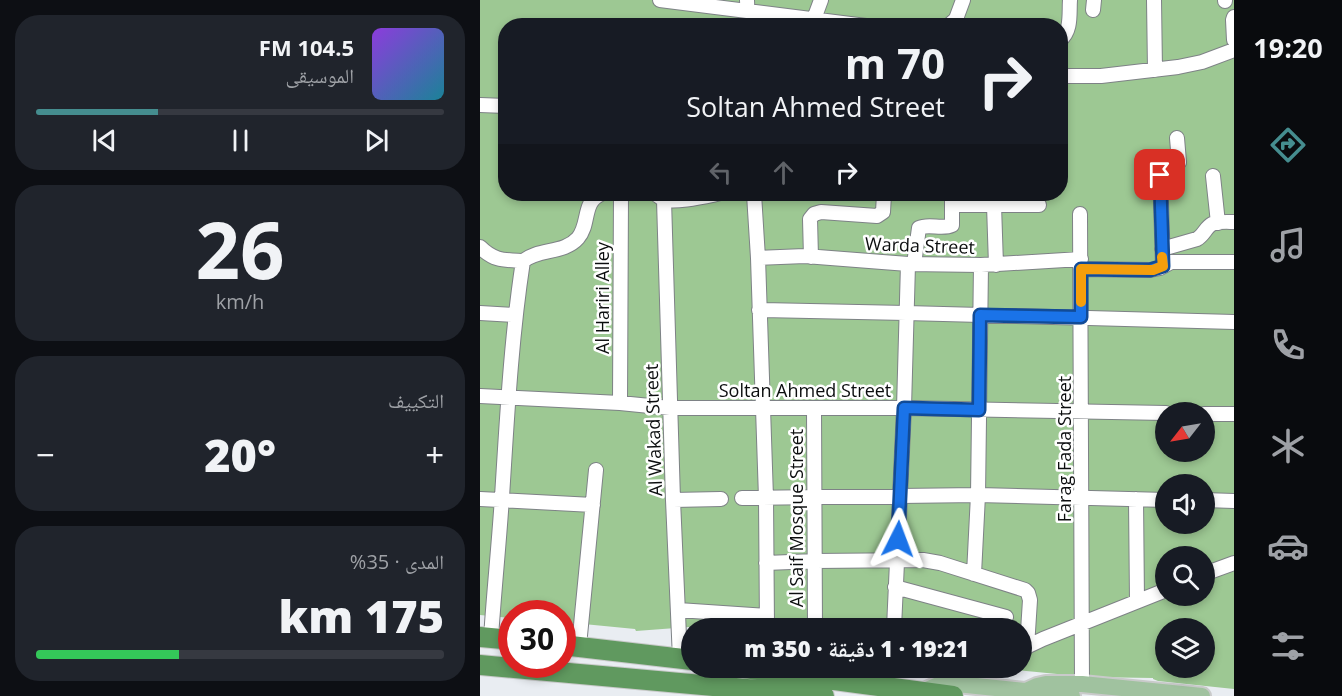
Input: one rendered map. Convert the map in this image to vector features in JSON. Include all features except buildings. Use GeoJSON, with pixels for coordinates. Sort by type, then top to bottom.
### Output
{"type":"FeatureCollection","features":[{"type":"Feature","properties":{"kind":"highway"},"geometry":{"type":"LineString","coordinates":[[576,646],[681,658]]}},
{"type":"Feature","properties":{"kind":"highway"},"geometry":{"type":"LineString","coordinates":[[480,665],[729,691],[824,696]]}},
{"type":"Feature","properties":{"kind":"highway"},"geometry":{"type":"LineString","coordinates":[[845,678],[921,693],[953,696]]}},
{"type":"Feature","properties":{"kind":"main road"},"geometry":{"type":"LineString","coordinates":[[921,693],[929,688],[947,684],[1026,691],[1046,684],[1077,690],[1202,696]]}},
{"type":"Feature","properties":{"kind":"street"},"geometry":{"type":"LineString","coordinates":[[660,0],[747,5],[809,18]]}},
{"type":"Feature","properties":{"kind":"street"},"geometry":{"type":"LineString","coordinates":[[814,18],[821,0]]}},
{"type":"Feature","properties":{"kind":"street"},"geometry":{"type":"LineString","coordinates":[[956,18],[963,0]]}},
{"type":"Feature","properties":{"kind":"street"},"geometry":{"type":"LineString","coordinates":[[1068,28],[1070,0]]}},
{"type":"Feature","properties":{"kind":"street"},"geometry":{"type":"LineString","coordinates":[[1154,0],[1155,70]]}},
{"type":"Feature","properties":{"kind":"street"},"geometry":{"type":"LineString","coordinates":[[1234,17],[1234,40]]}},
{"type":"Feature","properties":{"kind":"street"},"geometry":{"type":"LineString","coordinates":[[1068,76],[1101,76],[1189,65],[1234,50]]}},
{"type":"Feature","properties":{"kind":"street"},"geometry":{"type":"LineString","coordinates":[[480,105],[498,106]]}},
{"type":"Feature","properties":{"kind":"street"},"geometry":{"type":"LineString","coordinates":[[1163,266],[1160,171],[1162,168],[1179,162],[1177,138]]}},
{"type":"Feature","properties":{"kind":"street"},"geometry":{"type":"LineString","coordinates":[[1213,176],[1218,222]]}},
{"type":"Feature","properties":{"kind":"street"},"geometry":{"type":"LineString","coordinates":[[480,247],[494,258],[523,261],[532,255],[565,247],[572,244],[582,232],[591,201]]}},
{"type":"Feature","properties":{"kind":"street","name":"Al Hariri Alley"},"geometry":{"type":"LineString","coordinates":[[620,403],[621,201]]}},
{"type":"Feature","properties":{"kind":"street","name":"Al Wakad Street"},"geometry":{"type":"LineString","coordinates":[[659,201],[678,610],[681,628]]}},
{"type":"Feature","properties":{"kind":"street"},"geometry":{"type":"LineString","coordinates":[[754,201],[766,498],[767,618]]}},
{"type":"Feature","properties":{"kind":"street"},"geometry":{"type":"LineString","coordinates":[[811,257],[810,219],[814,214],[821,212],[877,216],[883,212],[884,201]]}},
{"type":"Feature","properties":{"kind":"street"},"geometry":{"type":"LineString","coordinates":[[894,618],[906,312],[911,264],[918,230],[923,226],[950,226],[953,222],[952,201]]}},
{"type":"Feature","properties":{"kind":"street"},"geometry":{"type":"LineString","coordinates":[[966,201],[994,205],[1038,205]]}},
{"type":"Feature","properties":{"kind":"street"},"geometry":{"type":"LineString","coordinates":[[994,205],[996,265]]}},
{"type":"Feature","properties":{"kind":"street","name":"Farag Fada Street"},"geometry":{"type":"LineString","coordinates":[[1077,690],[1082,623],[1080,214]]}},
{"type":"Feature","properties":{"kind":"street"},"geometry":{"type":"LineString","coordinates":[[1162,249],[1197,240],[1211,225],[1218,222],[1234,222]]}},
{"type":"Feature","properties":{"kind":"street","name":"Warda Street"},"geometry":{"type":"LineString","coordinates":[[758,258],[811,257],[911,264],[1081,264],[1150,270],[1171,262],[1234,262]]}},
{"type":"Feature","properties":{"kind":"street"},"geometry":{"type":"LineString","coordinates":[[485,638],[502,500],[515,315],[523,261]]}},
{"type":"Feature","properties":{"kind":"street"},"geometry":{"type":"LineString","coordinates":[[974,574],[978,495],[981,265]]}},
{"type":"Feature","properties":{"kind":"street"},"geometry":{"type":"LineString","coordinates":[[759,310],[1234,322]]}},
{"type":"Feature","properties":{"kind":"street"},"geometry":{"type":"LineString","coordinates":[[480,313],[515,315]]}},
{"type":"Feature","properties":{"kind":"street","name":"Soltan Ahmed Street"},"geometry":{"type":"LineString","coordinates":[[480,396],[620,403],[670,408],[904,408],[1155,413]]}},
{"type":"Feature","properties":{"kind":"street","name":"Al Saif Mosque Street"},"geometry":{"type":"LineString","coordinates":[[814,408],[815,618]]}},
{"type":"Feature","properties":{"kind":"street"},"geometry":{"type":"LineString","coordinates":[[1215,414],[1234,414]]}},
{"type":"Feature","properties":{"kind":"street"},"geometry":{"type":"LineString","coordinates":[[576,613],[593,505],[596,470]]}},
{"type":"Feature","properties":{"kind":"street"},"geometry":{"type":"LineString","coordinates":[[742,498],[978,495],[1155,500]]}},
{"type":"Feature","properties":{"kind":"street"},"geometry":{"type":"LineString","coordinates":[[480,499],[593,505]]}},
{"type":"Feature","properties":{"kind":"street"},"geometry":{"type":"LineString","coordinates":[[673,500],[721,499]]}},
{"type":"Feature","properties":{"kind":"street"},"geometry":{"type":"LineString","coordinates":[[1136,499],[1137,601]]}},
{"type":"Feature","properties":{"kind":"street"},"geometry":{"type":"LineString","coordinates":[[1215,500],[1234,501]]}},
{"type":"Feature","properties":{"kind":"street"},"geometry":{"type":"LineString","coordinates":[[766,563],[923,560],[940,563],[1026,590],[1030,600],[1028,618]]}},
{"type":"Feature","properties":{"kind":"street"},"geometry":{"type":"LineString","coordinates":[[1215,570],[1234,563]]}},
{"type":"Feature","properties":{"kind":"street"},"geometry":{"type":"LineString","coordinates":[[895,587],[1006,617]]}},
{"type":"Feature","properties":{"kind":"street"},"geometry":{"type":"LineString","coordinates":[[1032,645],[1155,594]]}},
{"type":"Feature","properties":{"kind":"street"},"geometry":{"type":"LineString","coordinates":[[678,610],[737,618]]}},
{"type":"Feature","properties":{"kind":"green space"},"geometry":{"type":"Polygon","coordinates":[[[480,0],[1234,0],[1234,689],[1158,681],[1153,678],[1088,677],[1032,672],[1032,618],[681,618],[681,628],[636,631],[635,629],[576,623],[576,600],[498,600],[498,617],[480,615],[480,0]]]}},
{"type":"Feature","properties":{"kind":"slow traffic"},"geometry":{"type":"LineString","coordinates":[[1081,302],[1081,269],[1153,270],[1163,266],[1162,257]]}},
{"type":"Feature","properties":{"kind":"route"},"geometry":{"type":"LineString","coordinates":[[898,539],[904,408],[979,410],[980,315],[1081,317],[1081,269],[1150,270],[1163,266],[1160,175]]}}]}
